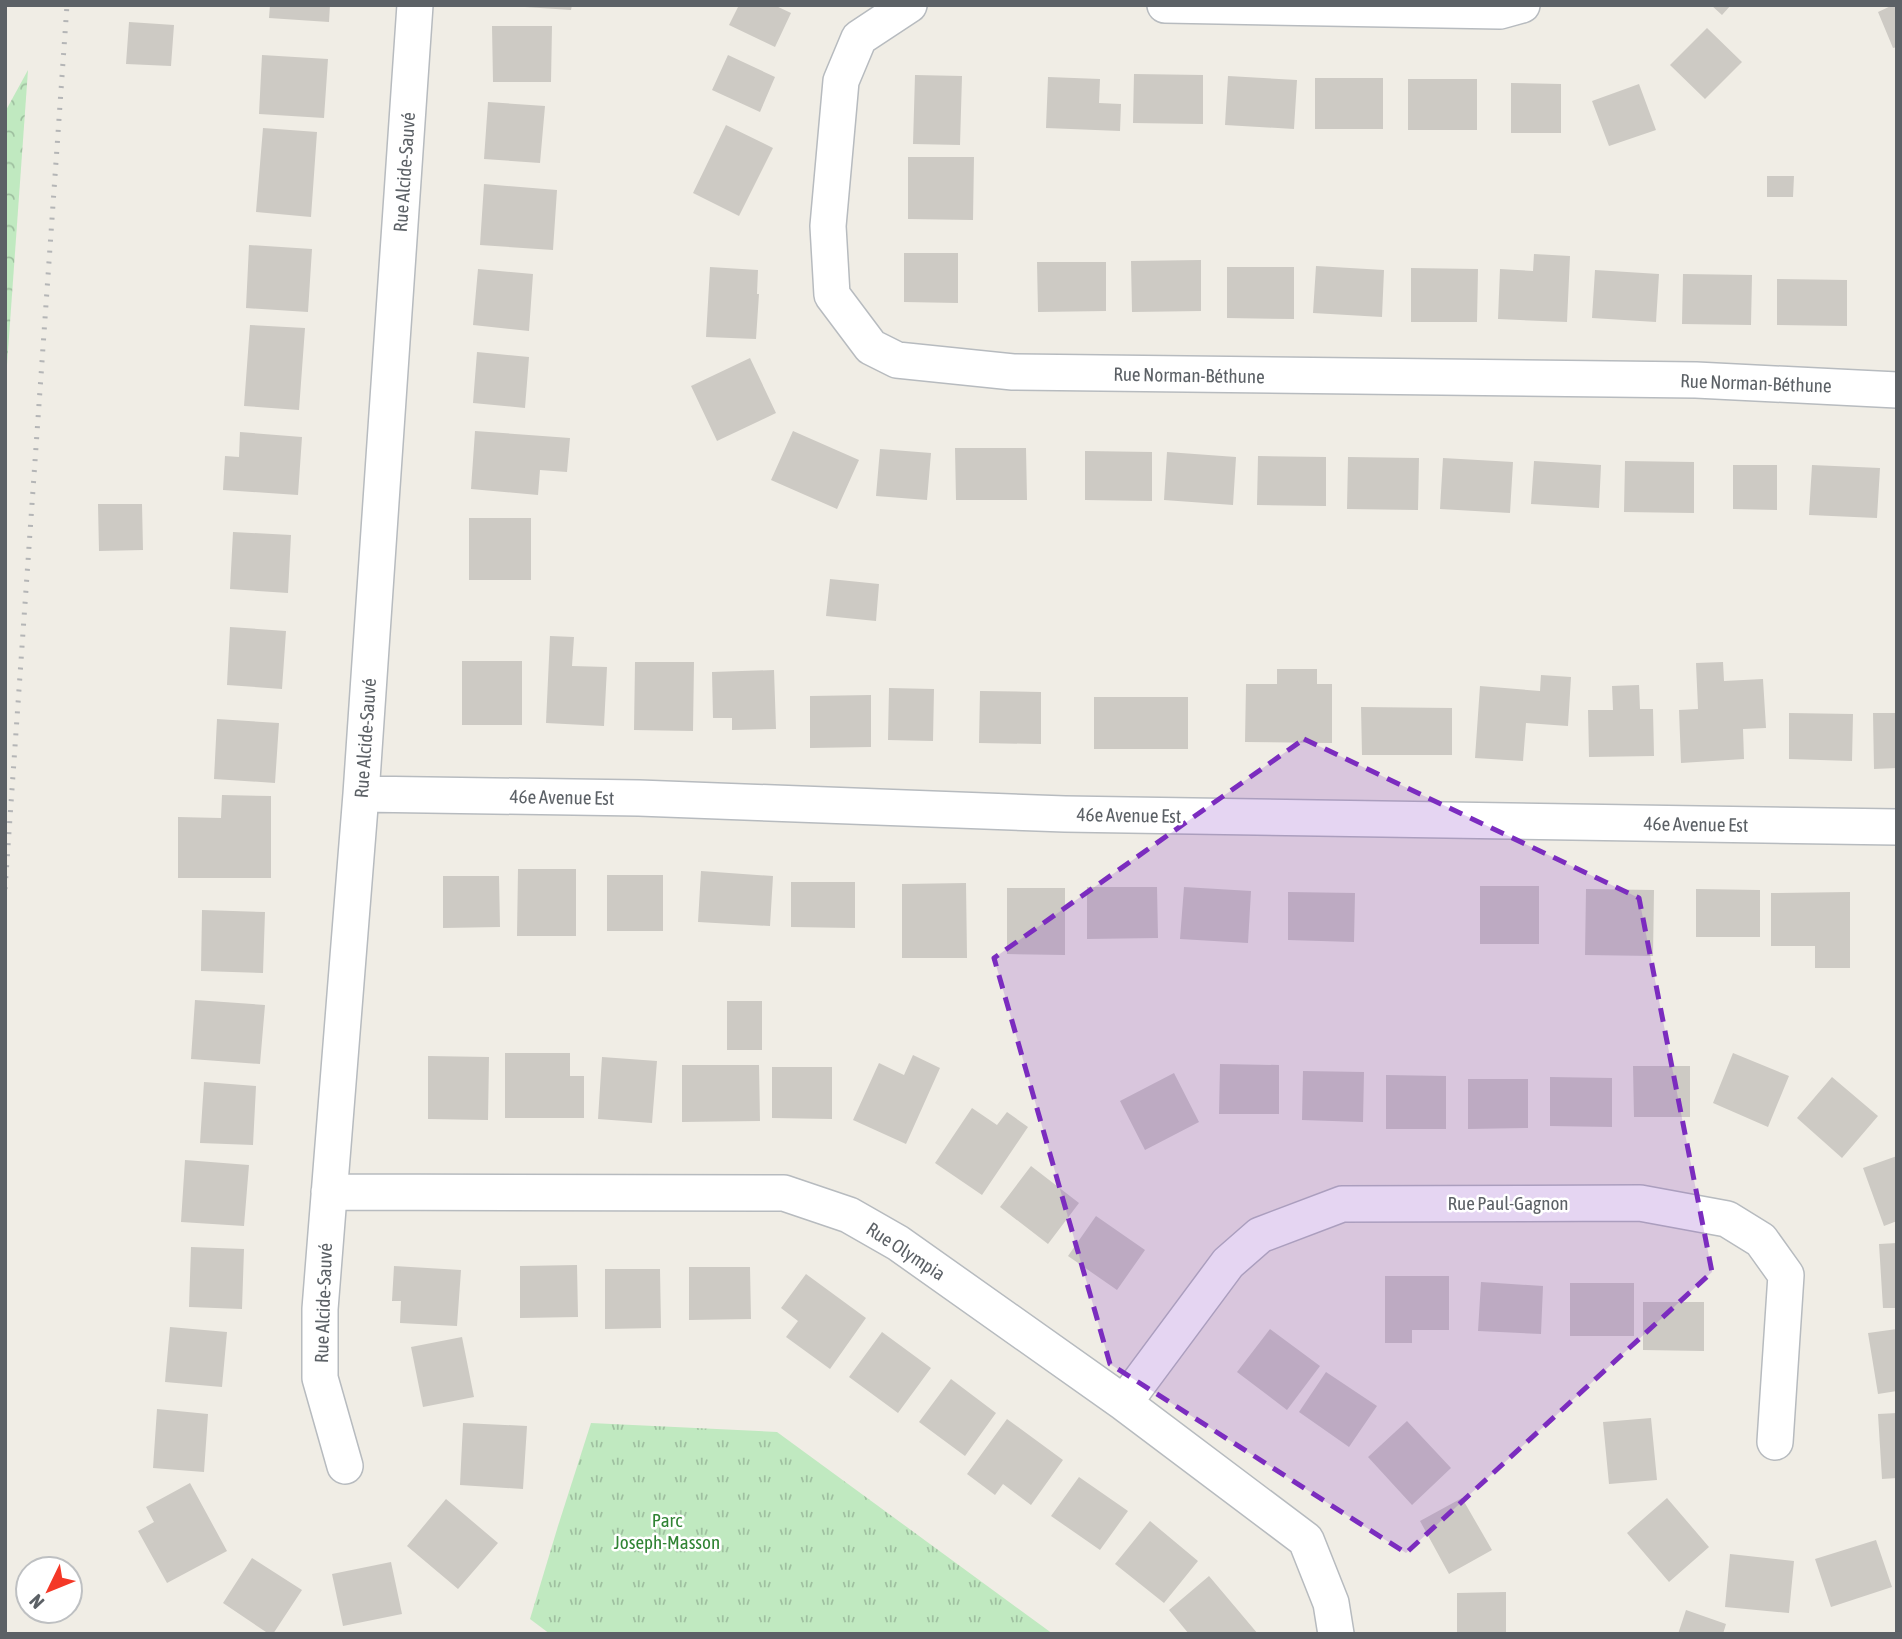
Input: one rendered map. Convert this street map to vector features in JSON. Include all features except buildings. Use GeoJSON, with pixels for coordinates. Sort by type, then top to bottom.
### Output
{"type":"FeatureCollection","features":[{"type":"Feature","properties":{"kind":"street","name":"Rue Alcide-Sauvé"},"geometry":{"type":"LineString","coordinates":[[345,1466],[320,1378],[320,1309],[361,794],[415,5]]}},
{"type":"Feature","properties":{"kind":"street","name":"Rue Norman-Béthune"},"geometry":{"type":"LineString","coordinates":[[909,5],[859,38],[841,81],[828,226],[832,295],[871,347],[897,360],[1013,372],[1696,380],[1897,390]]}},
{"type":"Feature","properties":{"kind":"street"},"geometry":{"type":"LineString","coordinates":[[1165,5],[1500,11],[1522,5]]}},
{"type":"Feature","properties":{"kind":"street","name":"46e Avenue Est"},"geometry":{"type":"LineString","coordinates":[[361,794],[639,798],[1066,814],[1897,827]]}},
{"type":"Feature","properties":{"kind":"street","name":"Rue Olympia"},"geometry":{"type":"LineString","coordinates":[[329,1192],[784,1193],[849,1215],[898,1243],[1124,1403],[1306,1540],[1331,1604],[1336,1634]]}},
{"type":"Feature","properties":{"kind":"street","name":"Rue Paul-Gagnon"},"geometry":{"type":"LineString","coordinates":[[1124,1403],[1228,1263],[1260,1235],[1272,1230],[1342,1204],[1640,1203],[1727,1219],[1761,1240],[1786,1275],[1775,1442]]}},
{"type":"Feature","properties":{"kind":"highlighted area"},"geometry":{"type":"Polygon","coordinates":[[[1304,739],[1639,898],[1712,1272],[1406,1553],[1110,1364],[994,958],[1304,739]]]}},
{"type":"Feature","properties":{"kind":"green space"},"geometry":{"type":"Polygon","coordinates":[[[28,70],[5,393],[5,112],[28,70]]]}},
{"type":"Feature","properties":{"kind":"green space","name":"Parc Joseph-Masson"},"geometry":{"type":"Polygon","coordinates":[[[591,1423],[777,1432],[1053,1634],[550,1634],[530,1619],[591,1423]]]}},
{"type":"Feature","properties":{"kind":"railway"},"geometry":{"type":"LineString","coordinates":[[5,889],[67,5]]}}]}
